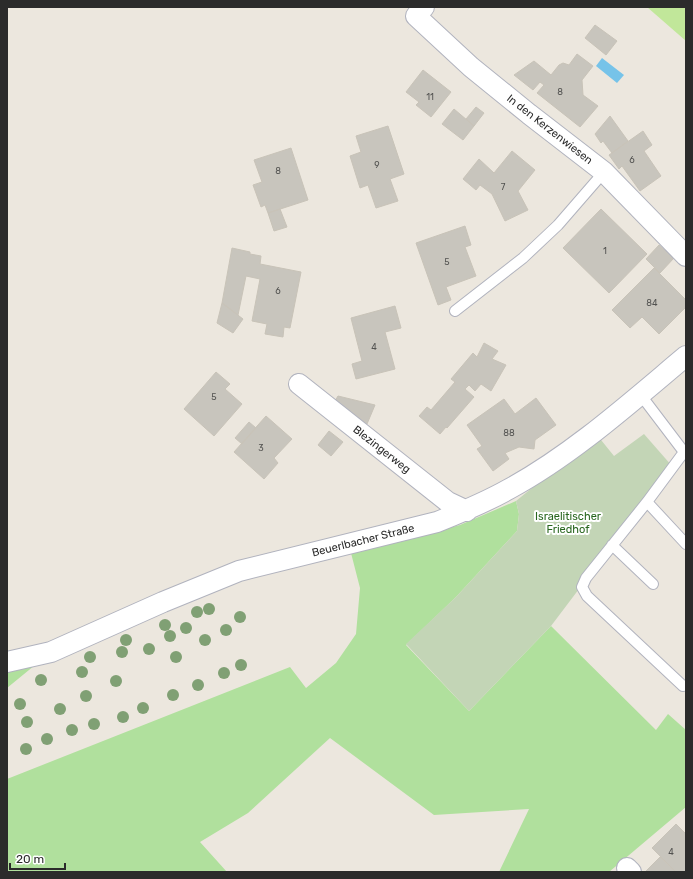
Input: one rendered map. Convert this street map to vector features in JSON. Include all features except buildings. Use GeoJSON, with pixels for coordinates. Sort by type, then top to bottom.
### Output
{"type":"FeatureCollection","features":[{"type":"Feature","properties":{"kind":"street","name":"In den Kerzenwiesen"},"geometry":{"type":"LineString","coordinates":[[424,7],[416,16],[471,67],[604,172],[686,256]]}},
{"type":"Feature","properties":{"kind":"street","name":"Beuerlbacher Straße"},"geometry":{"type":"LineString","coordinates":[[7,662],[51,652],[163,602],[239,571],[437,522],[467,510],[510,489],[552,462],[598,428],[686,356]]}},
{"type":"Feature","properties":{"kind":"street","name":"Blezingerweg"},"geometry":{"type":"LineString","coordinates":[[299,384],[448,502],[467,510]]}},
{"type":"Feature","properties":{"kind":"lane"},"geometry":{"type":"LineString","coordinates":[[455,311],[524,258],[558,225],[604,172]]}},
{"type":"Feature","properties":{"kind":"lane"},"geometry":{"type":"LineString","coordinates":[[640,394],[685,454],[586,578],[582,587],[587,596],[683,686]]}},
{"type":"Feature","properties":{"kind":"lane"},"geometry":{"type":"LineString","coordinates":[[647,502],[686,544]]}},
{"type":"Feature","properties":{"kind":"lane"},"geometry":{"type":"LineString","coordinates":[[612,545],[652,584]]}},
{"type":"Feature","properties":{"kind":"green space"},"geometry":{"type":"Polygon","coordinates":[[[647,7],[686,7],[686,41],[647,7]]]}},
{"type":"Feature","properties":{"kind":"green space","name":"Israelitischer Friedhof"},"geometry":{"type":"Polygon","coordinates":[[[644,434],[672,466],[551,626],[469,711],[406,644],[456,597],[517,531],[519,514],[516,501],[597,435],[614,456],[644,434]]]}},
{"type":"Feature","properties":{"kind":"green space"},"geometry":{"type":"Polygon","coordinates":[[[516,501],[519,514],[517,531],[456,597],[406,645],[469,711],[551,626],[656,730],[668,714],[686,730],[686,807],[609,872],[499,872],[529,809],[434,815],[330,738],[248,813],[200,842],[227,872],[7,872],[7,779],[290,667],[306,688],[336,663],[356,634],[360,588],[351,553],[460,525],[516,501]]]}},
{"type":"Feature","properties":{"kind":"green space"},"geometry":{"type":"Polygon","coordinates":[[[51,652],[7,688],[7,662],[51,652]]]}},
{"type":"Feature","properties":{"kind":"water"},"geometry":{"type":"Polygon","coordinates":[[[602,58],[624,75],[617,83],[596,66],[602,58]]]}}]}
